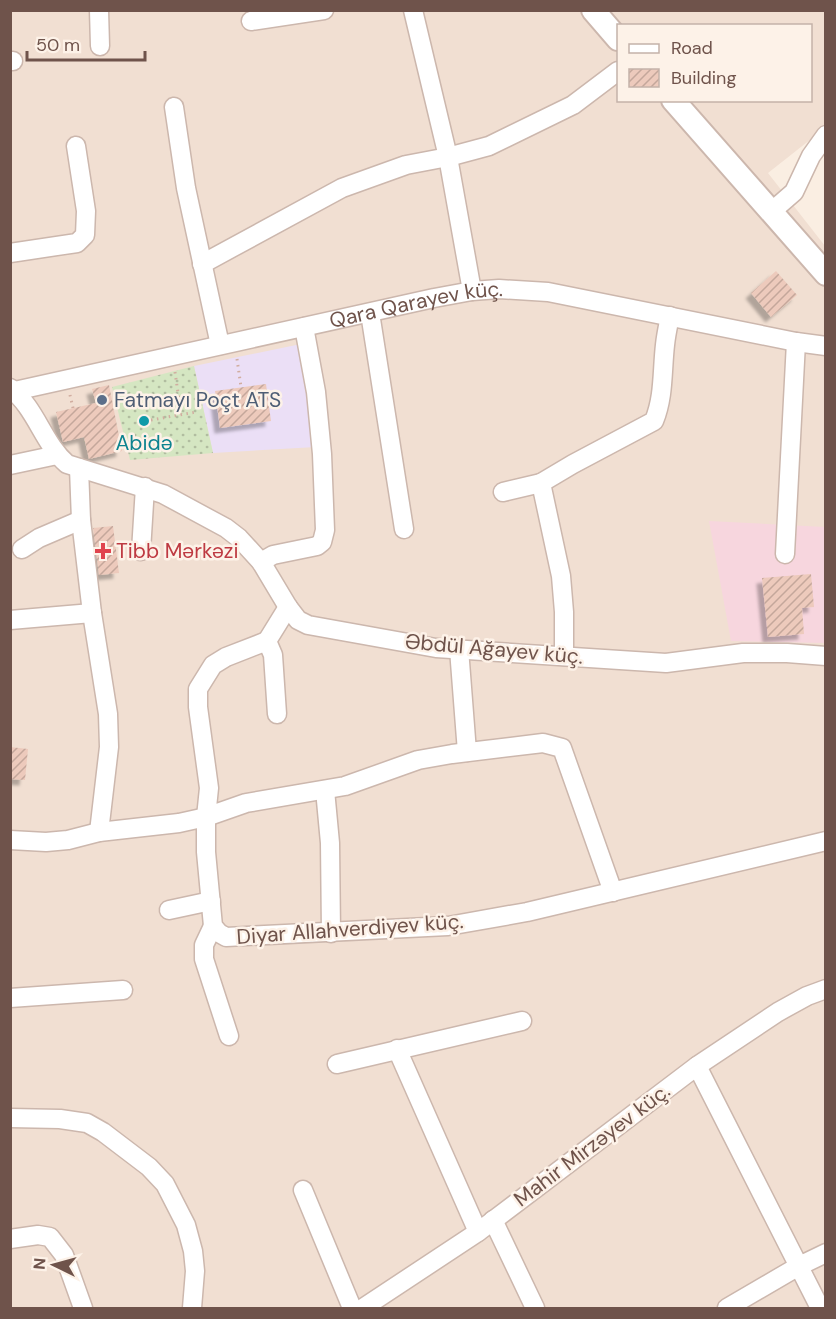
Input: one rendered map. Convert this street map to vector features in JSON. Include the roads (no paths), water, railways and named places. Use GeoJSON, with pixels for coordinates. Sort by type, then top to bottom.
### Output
{"type":"FeatureCollection","features":[{"type":"Feature","properties":{"kind":"street"},"geometry":{"type":"LineString","coordinates":[[99,10],[100,46]]}},
{"type":"Feature","properties":{"kind":"street"},"geometry":{"type":"LineString","coordinates":[[251,21],[324,10]]}},
{"type":"Feature","properties":{"kind":"street"},"geometry":{"type":"LineString","coordinates":[[413,10],[448,157],[472,291]]}},
{"type":"Feature","properties":{"kind":"street"},"geometry":{"type":"LineString","coordinates":[[593,10],[617,38]]}},
{"type":"Feature","properties":{"kind":"street"},"geometry":{"type":"LineString","coordinates":[[202,264],[342,188],[406,165],[489,146],[573,105],[617,72]]}},
{"type":"Feature","properties":{"kind":"street"},"geometry":{"type":"LineString","coordinates":[[675,102],[825,274]]}},
{"type":"Feature","properties":{"kind":"street"},"geometry":{"type":"LineString","coordinates":[[174,107],[186,188],[202,264],[227,344]]}},
{"type":"Feature","properties":{"kind":"street"},"geometry":{"type":"LineString","coordinates":[[771,212],[794,192],[811,156],[825,135]]}},
{"type":"Feature","properties":{"kind":"street"},"geometry":{"type":"LineString","coordinates":[[10,253],[77,243],[85,235],[86,211],[76,146]]}},
{"type":"Feature","properties":{"kind":"street","name":"Qara Qarayev küç."},"geometry":{"type":"LineString","coordinates":[[12,390],[472,291],[499,289],[548,292],[825,346]]}},
{"type":"Feature","properties":{"kind":"street"},"geometry":{"type":"LineString","coordinates":[[370,313],[404,529]]}},
{"type":"Feature","properties":{"kind":"street"},"geometry":{"type":"LineString","coordinates":[[503,492],[541,483],[654,421],[658,411],[670,316]]}},
{"type":"Feature","properties":{"kind":"street"},"geometry":{"type":"LineString","coordinates":[[261,562],[282,553],[317,546],[322,542],[325,530],[322,454],[316,392],[304,327]]}},
{"type":"Feature","properties":{"kind":"street"},"geometry":{"type":"LineString","coordinates":[[785,554],[796,342]]}},
{"type":"Feature","properties":{"kind":"street","name":"Əbdül Ağayev küç."},"geometry":{"type":"LineString","coordinates":[[12,390],[26,404],[57,455],[67,464],[163,494],[226,528],[239,538],[261,562],[288,608],[298,620],[308,625],[436,648],[666,663],[743,653],[825,656]]}},
{"type":"Feature","properties":{"kind":"street"},"geometry":{"type":"LineString","coordinates":[[10,465],[57,455]]}},
{"type":"Feature","properties":{"kind":"street"},"geometry":{"type":"LineString","coordinates":[[79,468],[81,520],[92,613],[108,714],[109,747],[99,832]]}},
{"type":"Feature","properties":{"kind":"street"},"geometry":{"type":"LineString","coordinates":[[541,483],[561,576],[564,656]]}},
{"type":"Feature","properties":{"kind":"street"},"geometry":{"type":"LineString","coordinates":[[141,551],[145,487]]}},
{"type":"Feature","properties":{"kind":"street"},"geometry":{"type":"LineString","coordinates":[[22,549],[39,538],[81,520]]}},
{"type":"Feature","properties":{"kind":"street"},"geometry":{"type":"LineString","coordinates":[[278,714],[273,655],[267,641],[288,608]]}},
{"type":"Feature","properties":{"kind":"street"},"geometry":{"type":"LineString","coordinates":[[10,621],[92,613]]}},
{"type":"Feature","properties":{"kind":"street","name":"Diyar Allahverdiyev küç."},"geometry":{"type":"LineString","coordinates":[[267,641],[234,653],[213,665],[198,689],[198,707],[209,788],[206,852],[213,926],[226,937],[448,926],[527,912],[825,841]]}},
{"type":"Feature","properties":{"kind":"street"},"geometry":{"type":"LineString","coordinates":[[459,649],[467,752]]}},
{"type":"Feature","properties":{"kind":"street"},"geometry":{"type":"LineString","coordinates":[[10,840],[46,842],[68,840],[99,832],[178,823],[246,804],[345,786],[418,760],[543,743],[562,748],[613,892]]}},
{"type":"Feature","properties":{"kind":"street"},"geometry":{"type":"LineString","coordinates":[[325,790],[330,843],[331,933]]}},
{"type":"Feature","properties":{"kind":"street"},"geometry":{"type":"LineString","coordinates":[[168,910],[211,901]]}},
{"type":"Feature","properties":{"kind":"street"},"geometry":{"type":"LineString","coordinates":[[213,926],[204,945],[204,959],[229,1036]]}},
{"type":"Feature","properties":{"kind":"street","name":"Mahir Mirzəyev küç."},"geometry":{"type":"LineString","coordinates":[[363,1308],[478,1232],[697,1066],[778,1012],[825,989]]}},
{"type":"Feature","properties":{"kind":"street"},"geometry":{"type":"LineString","coordinates":[[10,998],[123,990]]}},
{"type":"Feature","properties":{"kind":"street"},"geometry":{"type":"LineString","coordinates":[[337,1064],[522,1021]]}},
{"type":"Feature","properties":{"kind":"street"},"geometry":{"type":"LineString","coordinates":[[397,1049],[478,1232]]}},
{"type":"Feature","properties":{"kind":"street"},"geometry":{"type":"LineString","coordinates":[[697,1066],[820,1308]]}},
{"type":"Feature","properties":{"kind":"street"},"geometry":{"type":"LineString","coordinates":[[10,1118],[60,1119],[87,1123],[103,1132],[149,1167],[165,1184],[186,1225],[194,1261],[192,1308]]}},
{"type":"Feature","properties":{"kind":"street"},"geometry":{"type":"LineString","coordinates":[[303,1190],[352,1308]]}},
{"type":"Feature","properties":{"kind":"street"},"geometry":{"type":"LineString","coordinates":[[493,1220],[535,1308]]}},
{"type":"Feature","properties":{"kind":"street"},"geometry":{"type":"LineString","coordinates":[[10,1239],[38,1235],[50,1237],[64,1255],[83,1308]]}},
{"type":"Feature","properties":{"kind":"street"},"geometry":{"type":"LineString","coordinates":[[727,1308],[825,1253]]}},
{"type":"Feature","properties":{"kind":"place","name":"Fatmayı Poçt ATS"},"geometry":{"type":"Point","coordinates":[102,400]}},
{"type":"Feature","properties":{"kind":"place","name":"Abidə"},"geometry":{"type":"Point","coordinates":[144,421]}},
{"type":"Feature","properties":{"kind":"place","name":"Tibb Mərkəzi"},"geometry":{"type":"Point","coordinates":[103,551]}}]}
